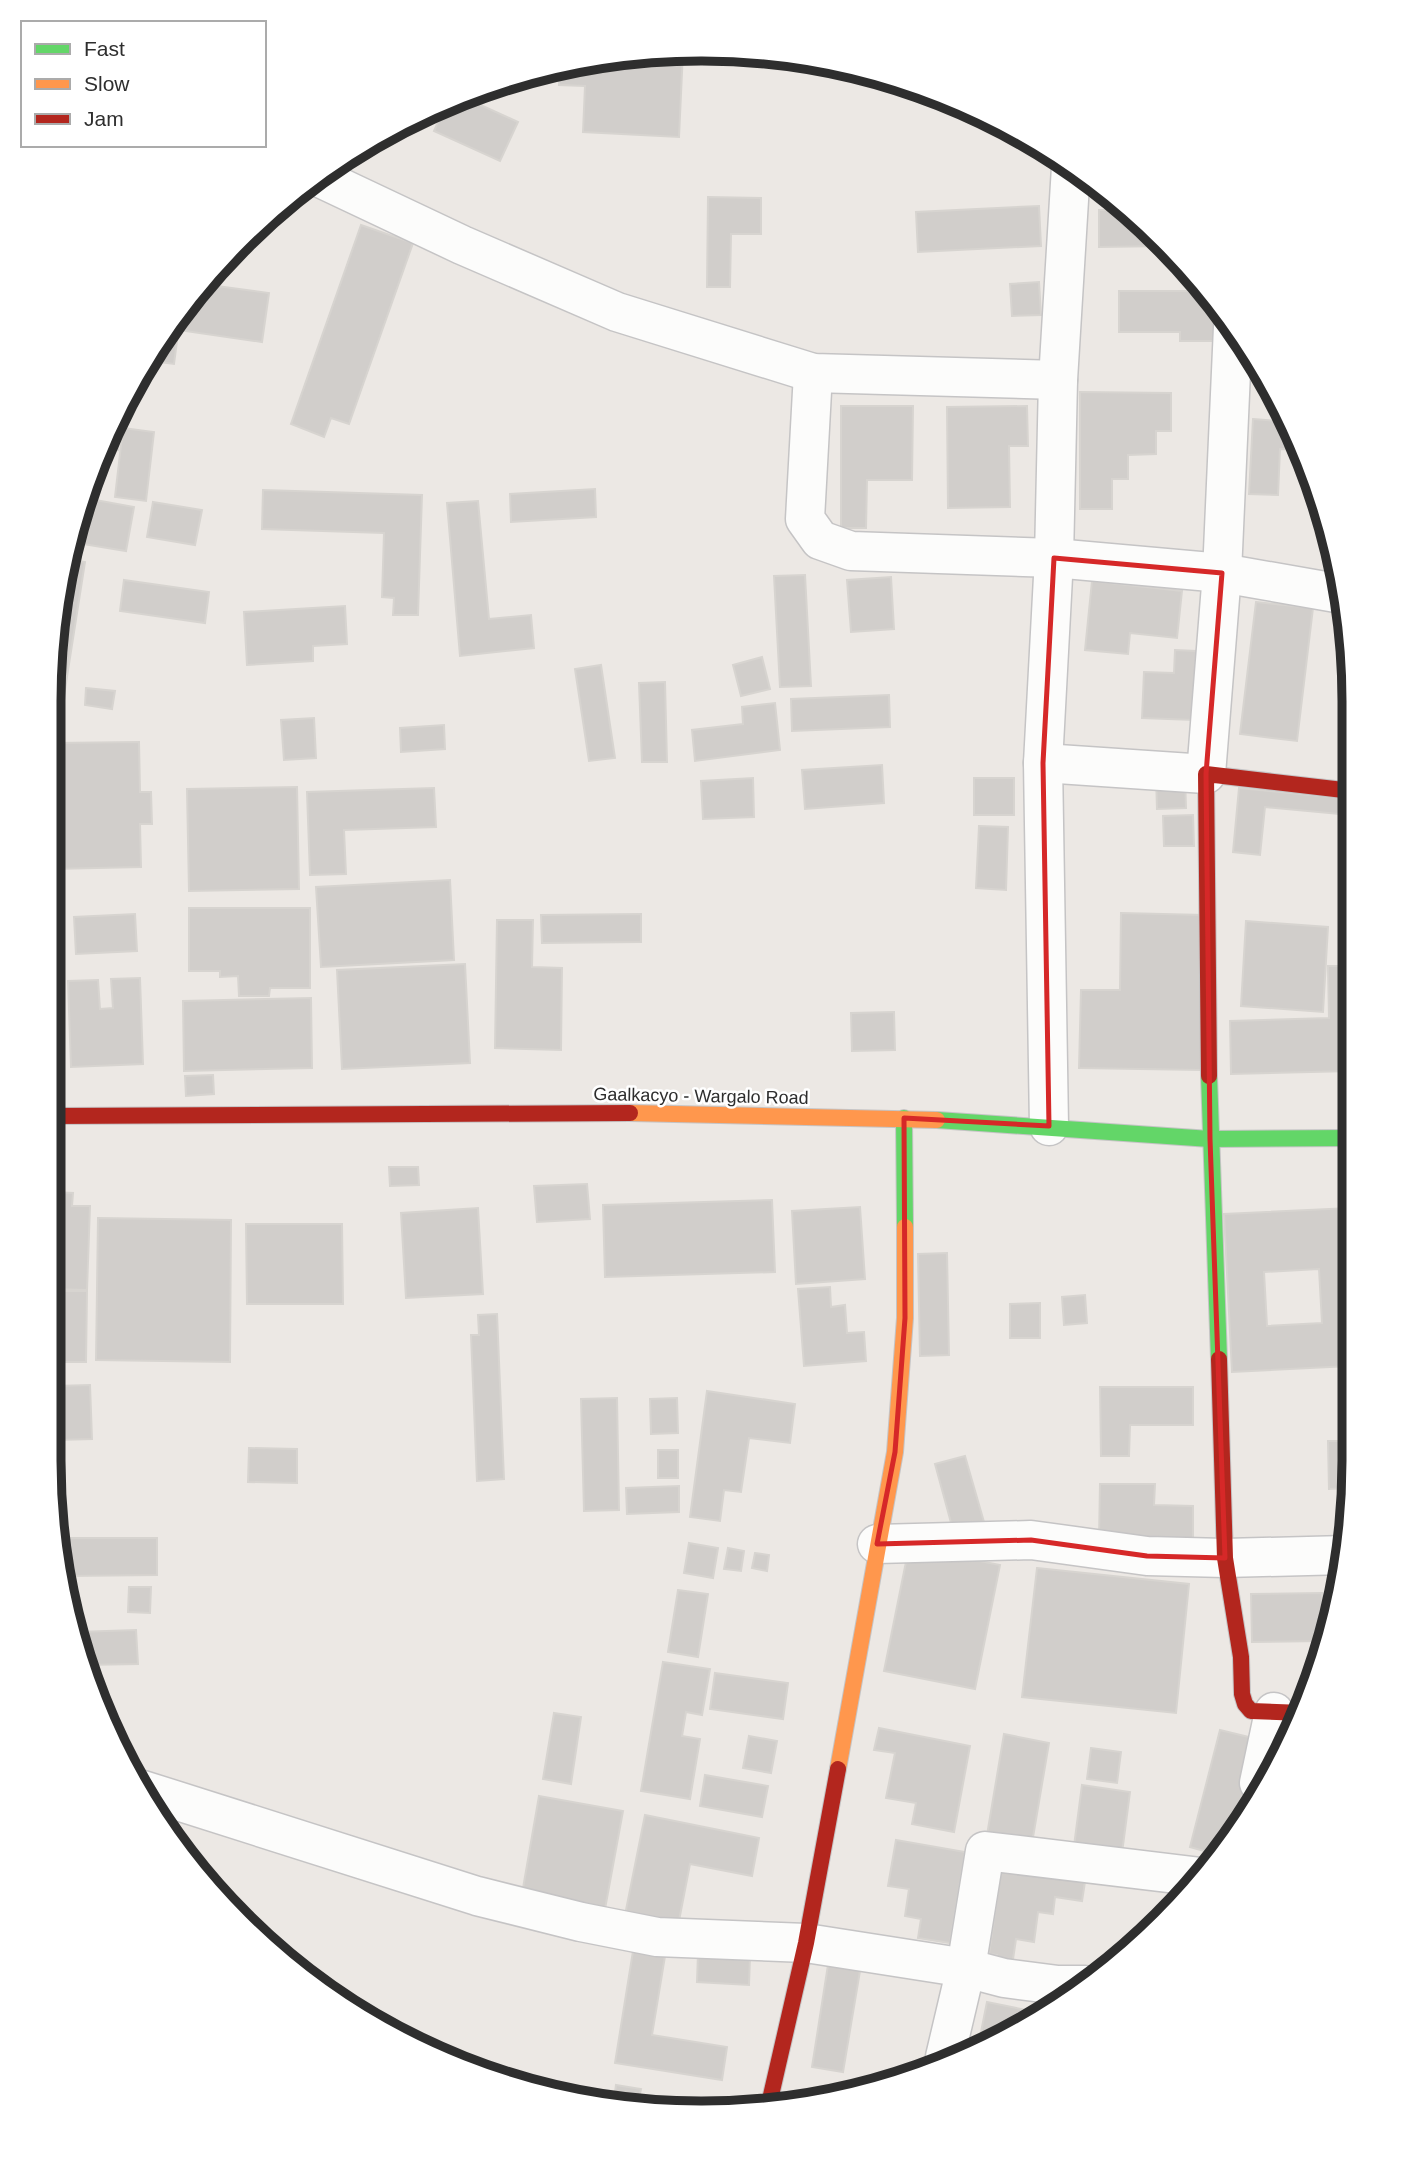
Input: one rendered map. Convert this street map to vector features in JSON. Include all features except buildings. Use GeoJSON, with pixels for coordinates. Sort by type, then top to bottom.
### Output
{"type":"FeatureCollection","features":[{"type":"Feature","properties":{"kind":"street"},"geometry":{"type":"LineString","coordinates":[[1049,1126],[1043,763],[1054,558],[1058,380],[1070,179]]}},
{"type":"Feature","properties":{"kind":"street"},"geometry":{"type":"LineString","coordinates":[[328,182],[462,245],[617,313],[813,373],[1058,380]]}},
{"type":"Feature","properties":{"kind":"street"},"geometry":{"type":"LineString","coordinates":[[1232,344],[1222,573],[1206,774],[1210,1139],[1225,1558],[1241,1657],[1242,1694],[1245,1704],[1251,1711],[1288,1713],[1272,1751]]}},
{"type":"Feature","properties":{"kind":"street"},"geometry":{"type":"LineString","coordinates":[[813,373],[805,519],[820,540],[851,551],[1054,558],[1222,573],[1332,592]]}},
{"type":"Feature","properties":{"kind":"street"},"geometry":{"type":"LineString","coordinates":[[1043,763],[1206,774],[1342,790]]}},
{"type":"Feature","properties":{"kind":"street","name":"Gaalkacyo - Wargalo Road"},"geometry":{"type":"LineString","coordinates":[[61,1116],[675,1113],[904,1118],[1210,1139],[1342,1138]]}},
{"type":"Feature","properties":{"kind":"street"},"geometry":{"type":"LineString","coordinates":[[771,2096],[806,1943],[895,1452],[905,1318],[904,1118]]}},
{"type":"Feature","properties":{"kind":"street"},"geometry":{"type":"LineString","coordinates":[[877,1544],[1031,1541],[1147,1556],[1225,1558],[1334,1555]]}},
{"type":"Feature","properties":{"kind":"street"},"geometry":{"type":"LineString","coordinates":[[155,1794],[477,1896],[581,1922],[657,1937],[806,1943],[966,1968],[1004,1978],[1068,1985]]}},
{"type":"Feature","properties":{"kind":"street"},"geometry":{"type":"LineString","coordinates":[[946,2052],[966,1968],[985,1850],[1189,1875]]}},
{"type":"Feature","properties":{"kind":"highlighted area"},"geometry":{"type":"Polygon","coordinates":[[[1054,558],[1222,573],[1206,774],[1210,1139],[1225,1558],[1147,1556],[1031,1540],[877,1544],[895,1452],[905,1318],[904,1118],[1049,1126],[1043,763],[1054,558]]]}},
{"type":"Feature","properties":{"kind":"traffic: fast"},"geometry":{"type":"LineString","coordinates":[[1209,1076],[1219,1359]]}},
{"type":"Feature","properties":{"kind":"traffic: fast"},"geometry":{"type":"LineString","coordinates":[[904,1118],[905,1227]]}},
{"type":"Feature","properties":{"kind":"traffic: fast"},"geometry":{"type":"LineString","coordinates":[[937,1120],[1210,1139],[1342,1138]]}},
{"type":"Feature","properties":{"kind":"traffic: slow"},"geometry":{"type":"LineString","coordinates":[[630,1113],[937,1120]]}},
{"type":"Feature","properties":{"kind":"traffic: slow"},"geometry":{"type":"LineString","coordinates":[[838,1769],[895,1452],[905,1318],[905,1227]]}},
{"type":"Feature","properties":{"kind":"traffic: jam"},"geometry":{"type":"LineString","coordinates":[[1209,1076],[1206,774],[1342,790]]}},
{"type":"Feature","properties":{"kind":"traffic: jam"},"geometry":{"type":"LineString","coordinates":[[61,1116],[630,1113]]}},
{"type":"Feature","properties":{"kind":"traffic: jam"},"geometry":{"type":"LineString","coordinates":[[1219,1359],[1225,1558],[1241,1657],[1242,1694],[1251,1711],[1290,1713]]}},
{"type":"Feature","properties":{"kind":"traffic: jam"},"geometry":{"type":"LineString","coordinates":[[771,2096],[806,1943],[838,1769]]}}]}
